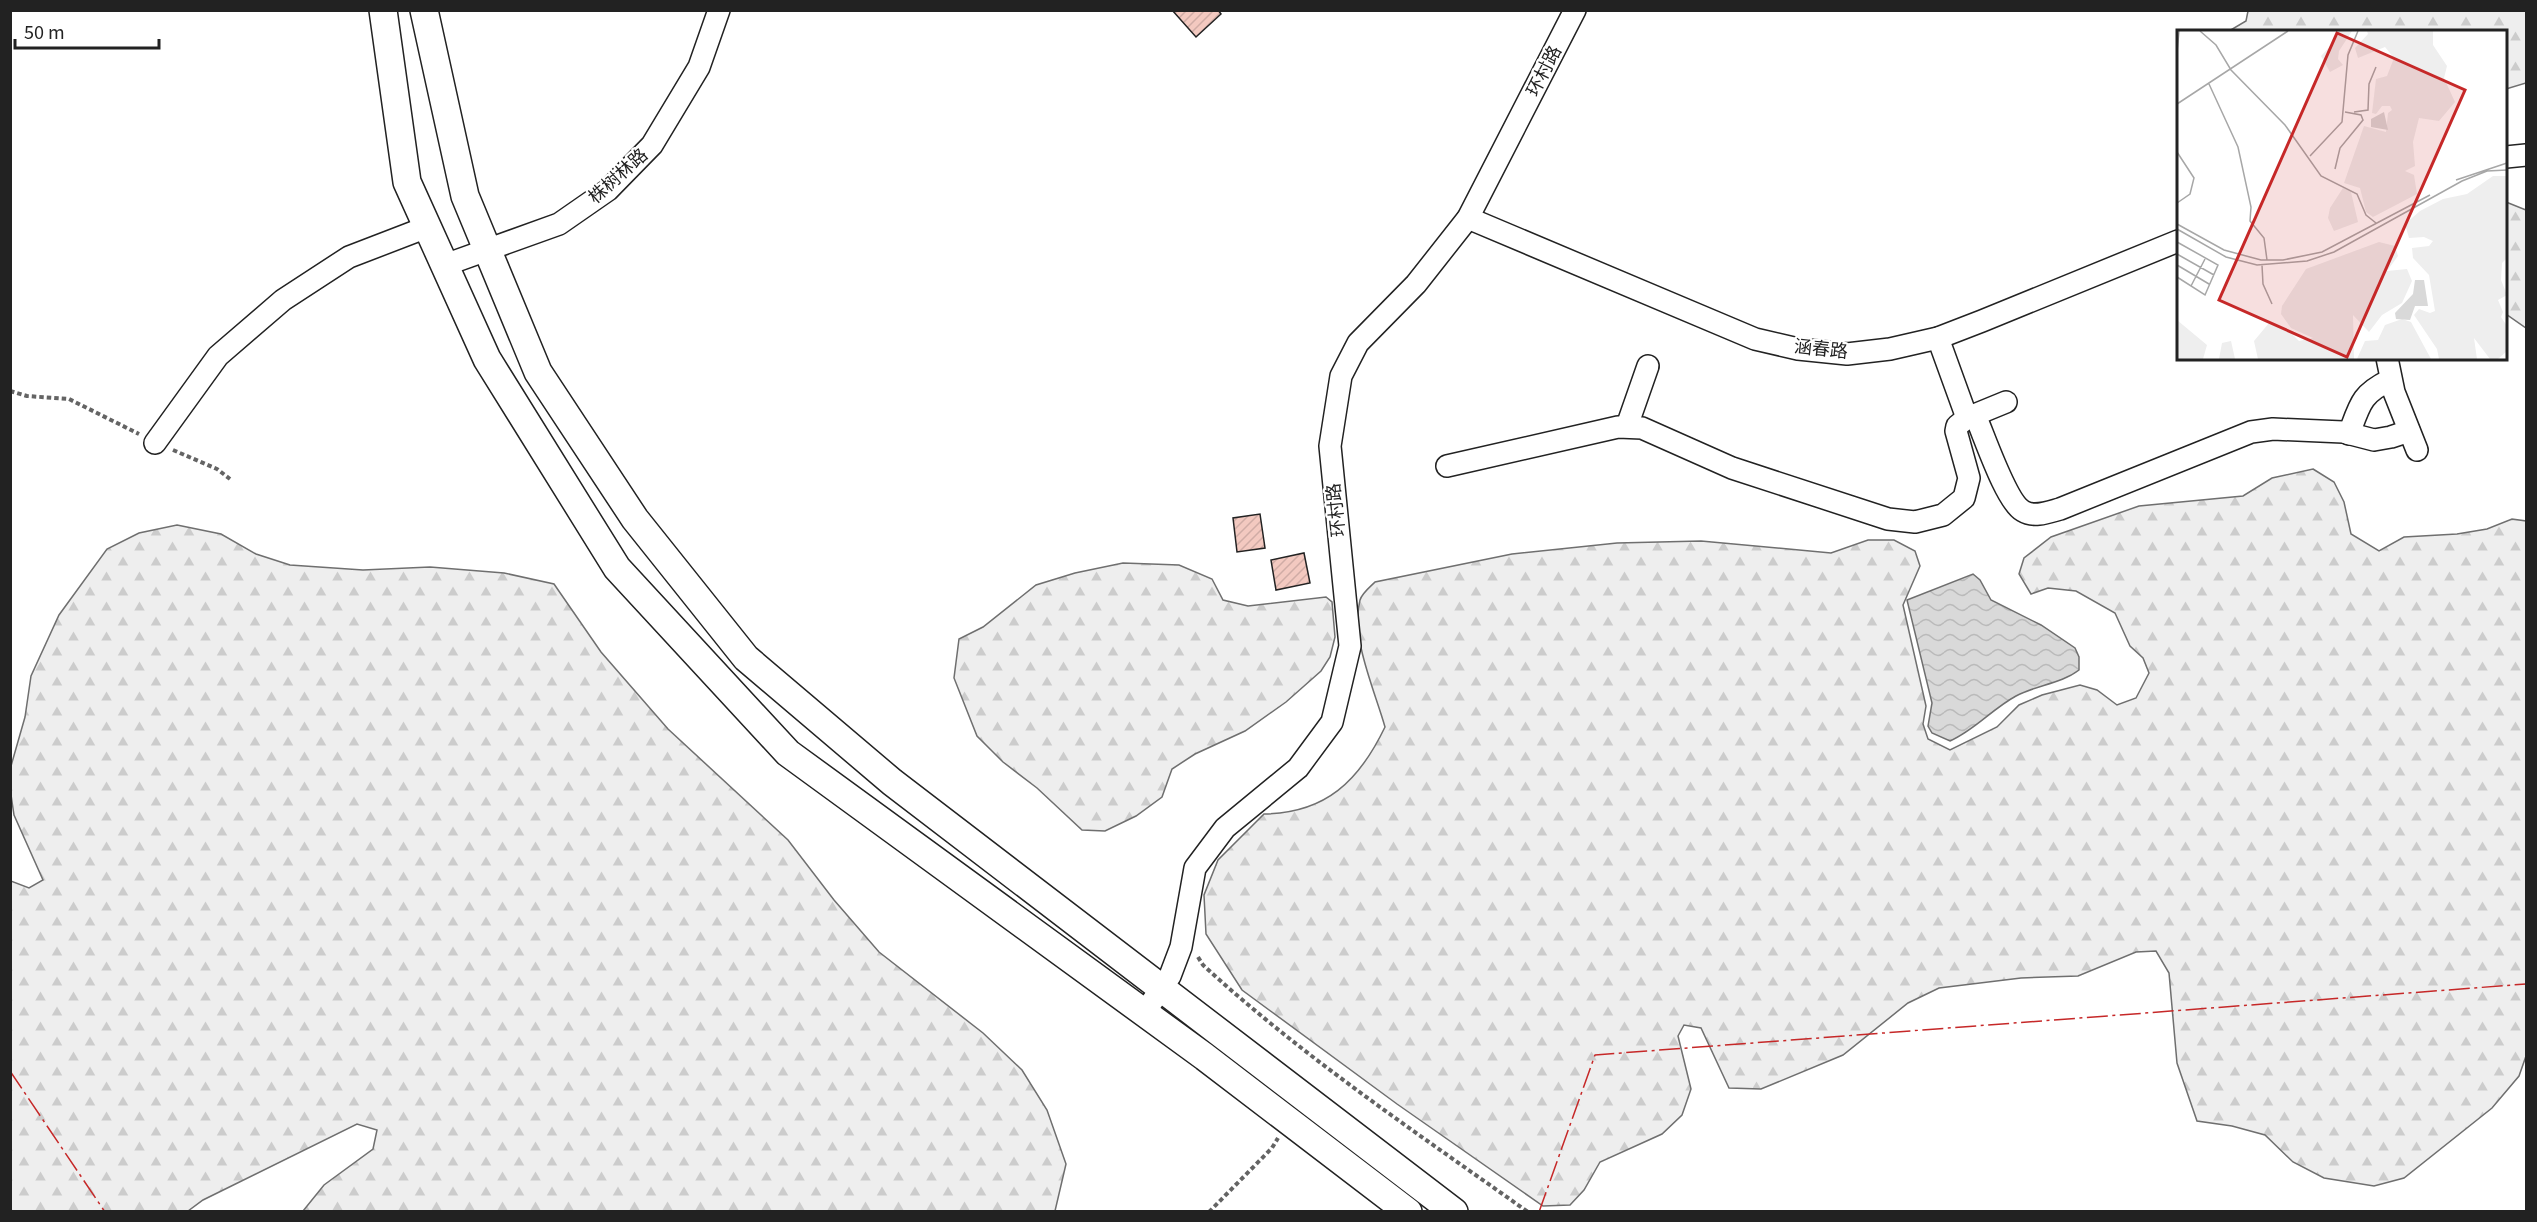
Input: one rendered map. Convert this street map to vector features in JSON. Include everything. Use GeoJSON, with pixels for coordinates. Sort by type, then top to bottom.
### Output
{"type":"FeatureCollection","features":[{"type":"Feature","properties":{"kind":"main road"},"geometry":{"type":"LineString","coordinates":[[383,10],[407,182],[487,358],[616,568],[788,753],[1290,1121],[1408,1212]]}},
{"type":"Feature","properties":{"kind":"main road"},"geometry":{"type":"LineString","coordinates":[[424,10],[465,196],[538,372],[635,519],[746,658],[892,783],[1454,1212]]}},
{"type":"Feature","properties":{"kind":"street","name":"株树林路"},"geometry":{"type":"LineString","coordinates":[[444,265],[559,224],[608,190],[652,145],[699,67],[719,10]]}},
{"type":"Feature","properties":{"kind":"street","name":"环村路"},"geometry":{"type":"LineString","coordinates":[[1144,1013],[1162,989],[1181,947],[1196,868],[1225,828],[1298,768],[1332,722],[1350,646],[1330,446],[1341,376],[1358,343],[1416,284],[1468,218],[1575,10]]}},
{"type":"Feature","properties":{"kind":"street"},"geometry":{"type":"LineString","coordinates":[[2507,157],[2526,155]]}},
{"type":"Feature","properties":{"kind":"street","name":"涵春路"},"geometry":{"type":"LineString","coordinates":[[1468,218],[1755,339],[1798,349],[1847,354],[1890,349],[1938,338],[2177,241]]}},
{"type":"Feature","properties":{"kind":"street"},"geometry":{"type":"LineString","coordinates":[[155,443],[218,356],[283,300],[349,257],[427,227]]}},
{"type":"Feature","properties":{"kind":"street"},"geometry":{"type":"LineString","coordinates":[[1938,338],[1971,417],[2012,501],[2024,512],[2039,514],[2060,509],[2251,432],[2273,429],[2349,434],[2374,440],[2391,437],[2413,440],[2390,380],[2387,360]]}},
{"type":"Feature","properties":{"kind":"street"},"geometry":{"type":"LineString","coordinates":[[1627,426],[1648,366]]}},
{"type":"Feature","properties":{"kind":"street"},"geometry":{"type":"LineString","coordinates":[[2349,434],[2372,388],[2390,380]]}},
{"type":"Feature","properties":{"kind":"street"},"geometry":{"type":"LineString","coordinates":[[1447,466],[1627,426],[1642,428],[1732,468],[1888,519],[1915,522],[1943,515],[1964,498],[1970,478],[1956,431],[1957,426],[1971,417],[2006,402]]}},
{"type":"Feature","properties":{"kind":"path"},"geometry":{"type":"LineString","coordinates":[[10,391],[27,396],[69,399],[155,443],[217,469],[230,479]]}},
{"type":"Feature","properties":{"kind":"path"},"geometry":{"type":"LineString","coordinates":[[1197,954],[1203,965],[1253,1011],[1353,1087],[1528,1212]]}},
{"type":"Feature","properties":{"kind":"path"},"geometry":{"type":"LineString","coordinates":[[1209,1212],[1272,1148],[1290,1121]]}},
{"type":"Feature","properties":{"kind":"green space"},"geometry":{"type":"Polygon","coordinates":[[[2248,11],[2526,11],[2526,83],[2507,89],[2507,30],[2231,30],[2246,21],[2248,11]]]}},
{"type":"Feature","properties":{"kind":"green space"},"geometry":{"type":"Polygon","coordinates":[[[2507,202],[2526,210],[2526,328],[2507,315],[2507,202]]]}},
{"type":"Feature","properties":{"kind":"green space"},"geometry":{"type":"Polygon","coordinates":[[[2313,469],[2334,482],[2344,502],[2351,534],[2379,551],[2404,537],[2457,534],[2487,529],[2512,519],[2526,521],[2526,1056],[2519,1076],[2492,1108],[2404,1178],[2374,1186],[2324,1178],[2293,1162],[2265,1135],[2232,1126],[2197,1121],[2177,1063],[2169,973],[2156,951],[2136,952],[2078,976],[2021,978],[1939,988],[1908,1003],[1843,1055],[1761,1089],[1729,1088],[1701,1028],[1684,1025],[1678,1036],[1691,1089],[1682,1115],[1662,1134],[1600,1162],[1584,1190],[1570,1205],[1543,1206],[1397,1104],[1242,990],[1206,934],[1204,895],[1218,860],[1264,814],[1305,808],[1338,790],[1364,763],[1385,727],[1365,664],[1358,630],[1360,600],[1375,582],[1512,554],[1617,543],[1701,541],[1831,553],[1868,540],[1894,540],[1915,551],[1920,566],[1903,605],[1926,706],[1923,724],[1928,739],[1950,750],[1997,727],[2019,705],[2042,695],[2080,685],[2097,690],[2117,705],[2136,698],[2149,673],[2143,658],[2130,646],[2115,613],[2076,591],[2048,588],[2031,594],[2019,574],[2024,558],[2051,537],[2139,506],[2243,496],[2272,478],[2313,469]]]}},
{"type":"Feature","properties":{"kind":"green space"},"geometry":{"type":"Polygon","coordinates":[[[177,525],[221,534],[256,554],[290,565],[363,570],[430,567],[504,573],[554,584],[601,652],[668,729],[788,840],[834,900],[879,952],[983,1033],[1022,1070],[1047,1110],[1066,1164],[1055,1211],[303,1211],[324,1185],[373,1149],[377,1130],[357,1124],[203,1200],[188,1211],[11,1211],[11,881],[29,888],[43,880],[14,815],[10,788],[11,766],[25,717],[31,676],[59,615],[107,549],[139,533],[177,525]]]}},
{"type":"Feature","properties":{"kind":"green space"},"geometry":{"type":"Polygon","coordinates":[[[1123,563],[1179,565],[1212,579],[1223,600],[1248,606],[1326,597],[1332,602],[1335,637],[1330,657],[1321,671],[1286,702],[1245,731],[1195,754],[1172,769],[1162,797],[1136,816],[1105,831],[1082,830],[1037,788],[1003,762],[977,736],[954,678],[959,639],[983,627],[1036,585],[1075,573],[1123,563]]]}},
{"type":"Feature","properties":{"kind":"water"},"geometry":{"type":"Polygon","coordinates":[[[1973,574],[1980,580],[1991,600],[2041,625],[2075,648],[2079,657],[2079,670],[2072,675],[2016,696],[1950,741],[1932,733],[1928,726],[1932,703],[1907,600],[1973,574]]]}},
{"type":"Feature","properties":{"kind":"building"},"geometry":{"type":"Polygon","coordinates":[[[1172,10],[1218,10],[1221,14],[1196,37],[1172,10]]]}},
{"type":"Feature","properties":{"kind":"building"},"geometry":{"type":"Polygon","coordinates":[[[1260,514],[1265,548],[1237,552],[1233,518],[1260,514]]]}},
{"type":"Feature","properties":{"kind":"building"},"geometry":{"type":"Polygon","coordinates":[[[1304,553],[1310,583],[1276,590],[1271,560],[1304,553]]]}},
{"type":"Feature","properties":{"kind":"power"},"geometry":{"type":"LineString","coordinates":[[1539,1212],[1595,1055],[2526,984]]}},
{"type":"Feature","properties":{"kind":"power"},"geometry":{"type":"LineString","coordinates":[[10,1071],[105,1212]]}}]}
